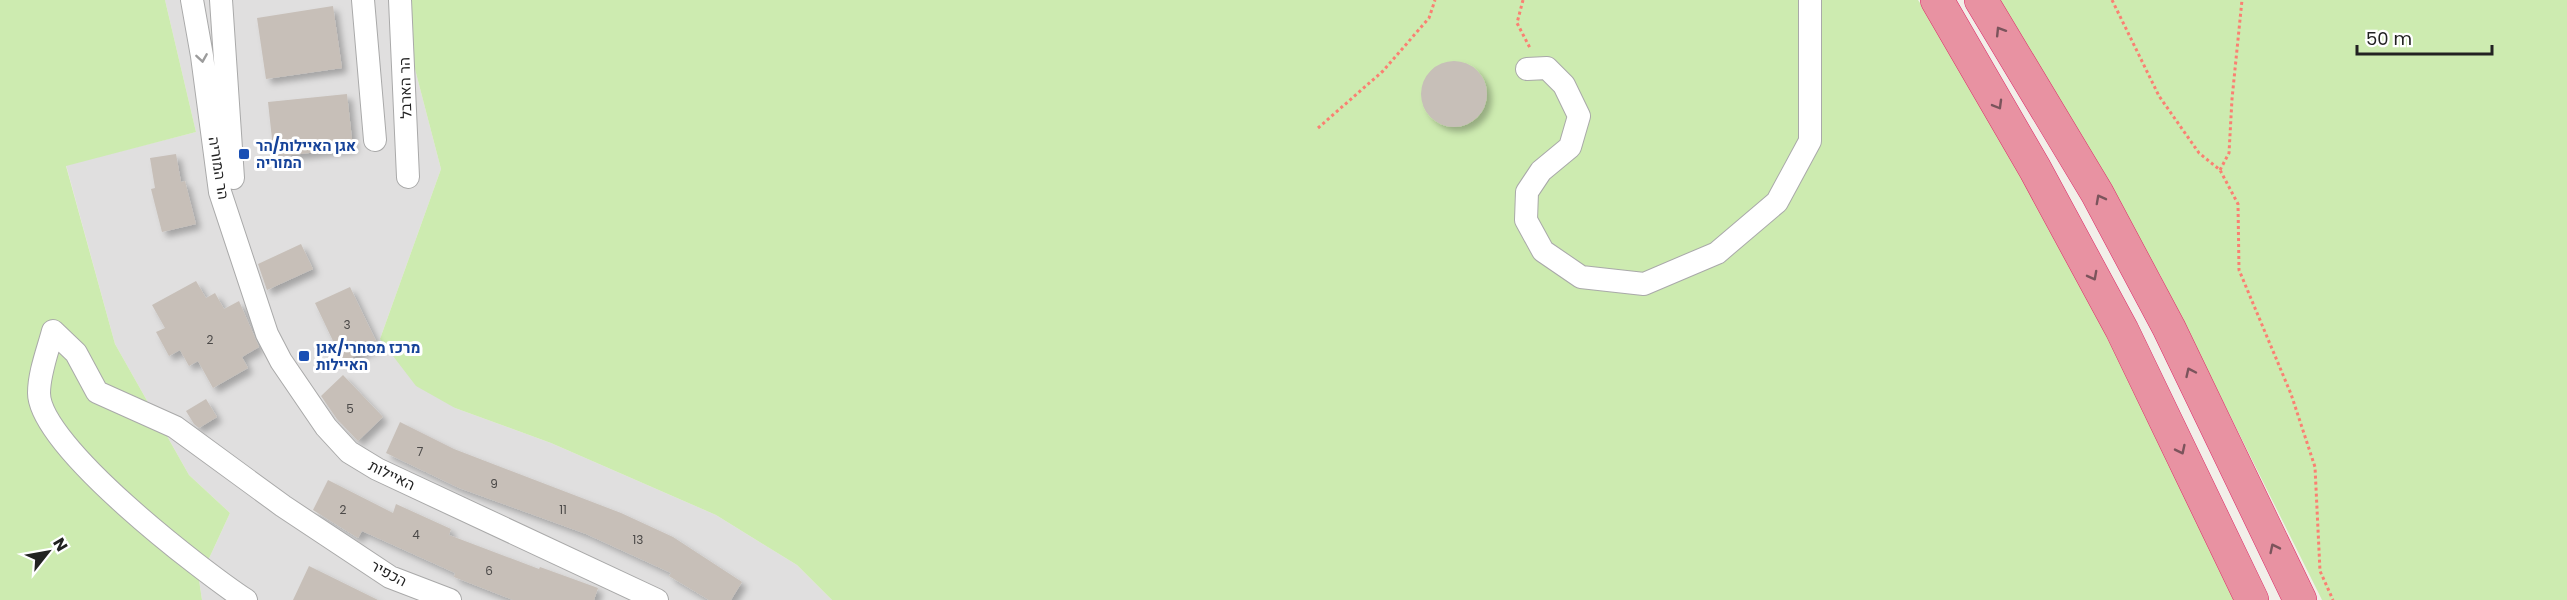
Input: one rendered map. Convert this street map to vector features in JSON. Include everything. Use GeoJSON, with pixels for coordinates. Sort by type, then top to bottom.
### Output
{"type":"FeatureCollection","features":[{"type":"Feature","properties":{"kind":"highway"},"geometry":{"type":"LineString","coordinates":[[1937,0],[2035,169],[2122,330],[2252,600]]}},
{"type":"Feature","properties":{"kind":"highway"},"geometry":{"type":"LineString","coordinates":[[1981,0],[2097,193],[2169,328],[2300,600]]}},
{"type":"Feature","properties":{"kind":"street","name":"הר המוריה"},"geometry":{"type":"LineString","coordinates":[[192,0],[202,56],[220,192],[236,240]]}},
{"type":"Feature","properties":{"kind":"street","name":"הר המוריה"},"geometry":{"type":"LineString","coordinates":[[221,0],[236,240]]}},
{"type":"Feature","properties":{"kind":"street"},"geometry":{"type":"LineString","coordinates":[[363,0],[375,140]]}},
{"type":"Feature","properties":{"kind":"street","name":"הר הארבל"},"geometry":{"type":"LineString","coordinates":[[400,0],[408,177]]}},
{"type":"Feature","properties":{"kind":"street"},"geometry":{"type":"LineString","coordinates":[[1537,69],[1564,85],[1579,116],[1570,147],[1541,171],[1527,192],[1526,220],[1543,251],[1581,277],[1644,284],[1717,253],[1777,202],[1810,141],[1810,0]]}},
{"type":"Feature","properties":{"kind":"street","name":"האיילות"},"geometry":{"type":"LineString","coordinates":[[236,240],[267,334],[281,361],[326,427],[349,452],[377,469],[657,600]]}},
{"type":"Feature","properties":{"kind":"street","name":"הכפיר"},"geometry":{"type":"LineString","coordinates":[[246,600],[151,527],[94,475],[63,442],[47,416],[39,395],[53,331],[76,353],[97,392],[175,428],[283,506],[390,577],[450,600]]}},
{"type":"Feature","properties":{"kind":"path"},"geometry":{"type":"LineString","coordinates":[[1318,128],[1383,71],[1429,18],[1435,0]]}},
{"type":"Feature","properties":{"kind":"path"},"geometry":{"type":"LineString","coordinates":[[1523,0],[1517,23],[1537,69]]}},
{"type":"Feature","properties":{"kind":"path"},"geometry":{"type":"LineString","coordinates":[[2112,0],[2159,96],[2199,153],[2220,170],[2238,204],[2239,270],[2291,394],[2314,467],[2320,571],[2333,600]]}},
{"type":"Feature","properties":{"kind":"path"},"geometry":{"type":"LineString","coordinates":[[2220,170],[2229,153],[2242,0]]}},
{"type":"Feature","properties":{"kind":"shaded area"},"geometry":{"type":"Polygon","coordinates":[[[165,0],[397,0],[441,169],[380,339],[455,408],[551,443],[716,515],[797,565],[832,600],[202,600],[199,580],[230,513],[189,475],[115,344],[66,165],[196,132],[165,0]]]}},
{"type":"Feature","properties":{"kind":"green space"},"geometry":{"type":"Polygon","coordinates":[[[0,0],[165,0],[196,132],[66,166],[115,344],[189,475],[230,513],[199,580],[202,600],[0,600],[0,0]]]}},
{"type":"Feature","properties":{"kind":"green space"},"geometry":{"type":"Polygon","coordinates":[[[397,0],[1918,0],[2030,167],[2234,600],[832,600],[797,565],[716,515],[551,443],[455,408],[416,386],[380,339],[441,169],[397,0]]]}},
{"type":"Feature","properties":{"kind":"green space"},"geometry":{"type":"Polygon","coordinates":[[[2000,0],[2567,0],[2567,600],[2322,600],[2160,275],[2000,0]]]}},
{"type":"Feature","properties":{"kind":"building"},"geometry":{"type":"Polygon","coordinates":[[[333,6],[342,68],[266,79],[257,18],[333,6]]]}},
{"type":"Feature","properties":{"kind":"building"},"geometry":{"type":"Polygon","coordinates":[[[1454,61],[1467,64],[1477,71],[1484,81],[1487,94],[1484,107],[1477,117],[1467,124],[1454,127],[1441,124],[1431,117],[1424,107],[1421,94],[1424,81],[1431,71],[1441,64],[1454,61]]]}},
{"type":"Feature","properties":{"kind":"building"},"geometry":{"type":"Polygon","coordinates":[[[347,94],[353,148],[274,157],[268,102],[347,94]]]}},
{"type":"Feature","properties":{"kind":"building"},"geometry":{"type":"Polygon","coordinates":[[[176,154],[181,182],[185,181],[196,224],[162,232],[151,189],[155,188],[150,158],[176,154]]]}},
{"type":"Feature","properties":{"kind":"building"},"geometry":{"type":"Polygon","coordinates":[[[301,244],[313,269],[267,290],[258,264],[301,244]]]}},
{"type":"Feature","properties":{"kind":"building"},"geometry":{"type":"Polygon","coordinates":[[[196,281],[206,298],[215,293],[224,309],[239,301],[259,347],[242,357],[248,368],[213,388],[198,361],[189,366],[180,350],[169,356],[156,332],[165,328],[152,305],[196,281]]]}},
{"type":"Feature","properties":{"kind":"building"},"geometry":{"type":"Polygon","coordinates":[[[350,287],[378,345],[343,362],[315,303],[350,287]]]}},
{"type":"Feature","properties":{"kind":"building"},"geometry":{"type":"Polygon","coordinates":[[[343,375],[383,417],[358,441],[337,419],[321,396],[343,375]]]}},
{"type":"Feature","properties":{"kind":"building"},"geometry":{"type":"Polygon","coordinates":[[[206,399],[217,417],[199,428],[186,411],[206,399]]]}},
{"type":"Feature","properties":{"kind":"building"},"geometry":{"type":"Polygon","coordinates":[[[400,422],[454,449],[621,513],[673,537],[742,582],[731,600],[709,600],[669,576],[671,573],[586,534],[459,488],[386,453],[400,422]]]}},
{"type":"Feature","properties":{"kind":"building"},"geometry":{"type":"Polygon","coordinates":[[[328,480],[393,513],[396,504],[451,529],[449,535],[539,569],[540,567],[598,588],[594,600],[513,600],[454,577],[455,573],[362,531],[358,538],[313,510],[328,480]]]}},
{"type":"Feature","properties":{"kind":"building"},"geometry":{"type":"Polygon","coordinates":[[[309,566],[378,600],[293,600],[309,566]]]}},
{"type":"Feature","properties":{"kind":"place","name":"אגן האיילות/הר המוריה"},"geometry":{"type":"Point","coordinates":[244,154]}},
{"type":"Feature","properties":{"kind":"place","name":"מרכז מסחרי/אגן האיילות"},"geometry":{"type":"Point","coordinates":[304,356]}}]}
